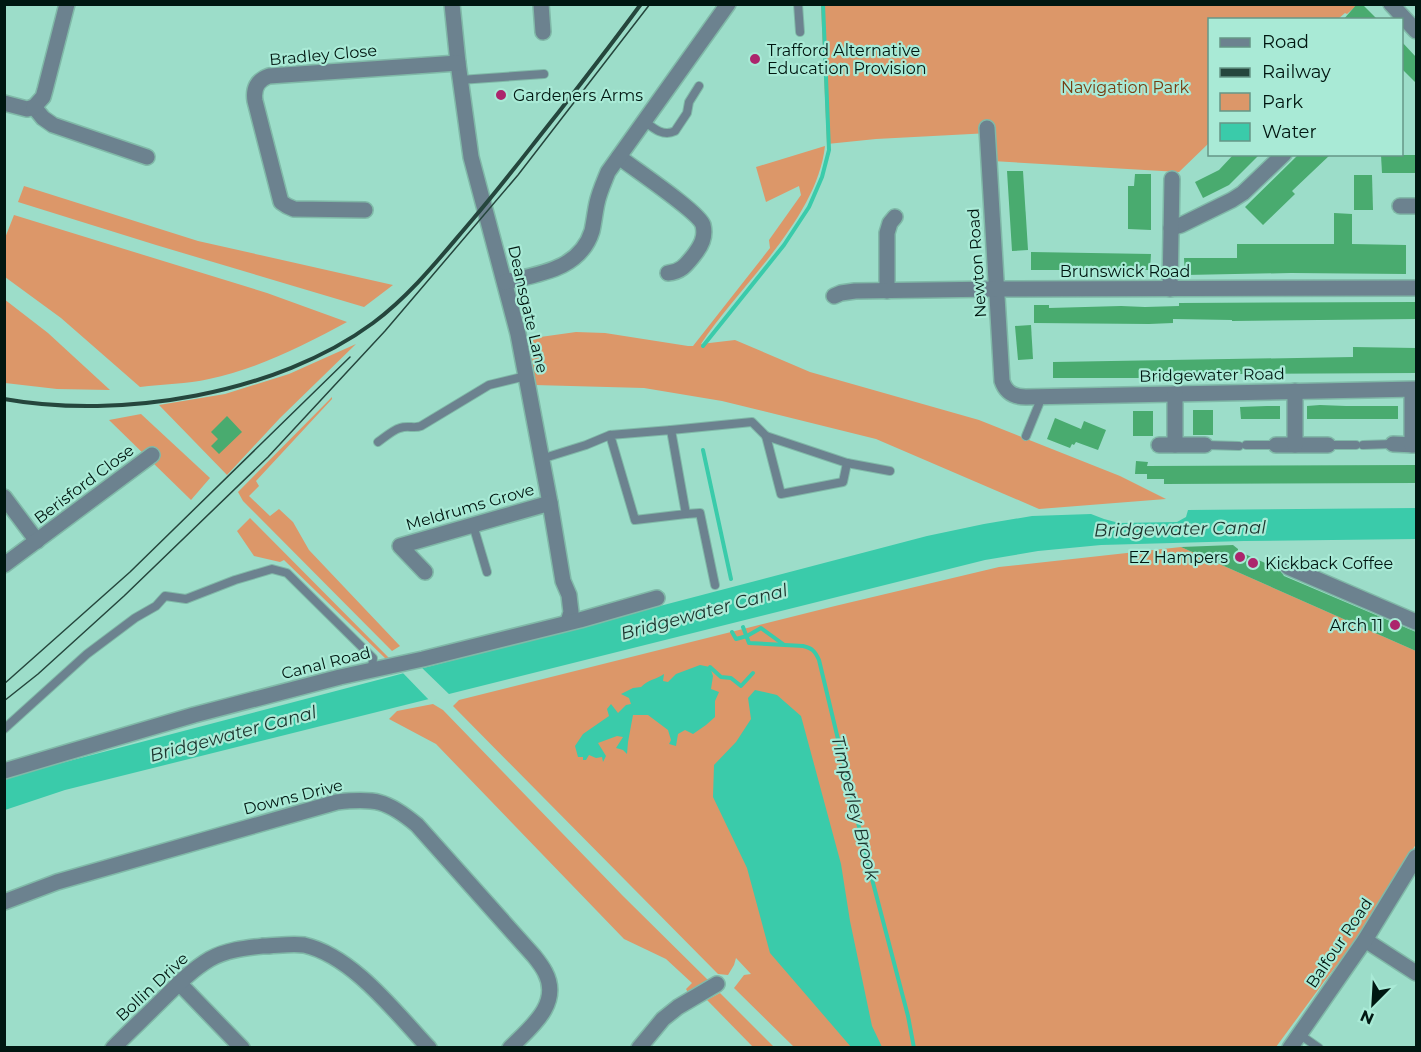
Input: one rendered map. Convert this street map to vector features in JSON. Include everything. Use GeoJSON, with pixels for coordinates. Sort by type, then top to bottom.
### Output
{"type":"FeatureCollection","features":[{"type":"Feature","properties":{"kind":"street"},"geometry":{"type":"LineString","coordinates":[[4,103],[27,109],[40,102],[68,4]]}},
{"type":"Feature","properties":{"kind":"street","name":"Deansgate Lane"},"geometry":{"type":"LineString","coordinates":[[452,4],[472,165],[515,323],[563,581],[570,604],[571,612],[568,622]]}},
{"type":"Feature","properties":{"kind":"street"},"geometry":{"type":"LineString","coordinates":[[541,4],[543,32]]}},
{"type":"Feature","properties":{"kind":"street"},"geometry":{"type":"LineString","coordinates":[[505,282],[557,269],[578,255],[590,236],[597,201],[605,179],[728,4]]}},
{"type":"Feature","properties":{"kind":"street"},"geometry":{"type":"LineString","coordinates":[[1391,4],[1416,31]]}},
{"type":"Feature","properties":{"kind":"street","name":"Bradley Close"},"geometry":{"type":"LineString","coordinates":[[365,210],[294,208],[282,202],[255,101],[256,85],[269,76],[458,63]]}},
{"type":"Feature","properties":{"kind":"street"},"geometry":{"type":"LineString","coordinates":[[34,107],[43,118],[52,124],[147,157]]}},
{"type":"Feature","properties":{"kind":"street","name":"Newton Road"},"geometry":{"type":"LineString","coordinates":[[987,128],[1002,381],[1010,393]]}},
{"type":"Feature","properties":{"kind":"street"},"geometry":{"type":"LineString","coordinates":[[1171,228],[1243,193],[1282,156]]}},
{"type":"Feature","properties":{"kind":"street"},"geometry":{"type":"LineString","coordinates":[[619,157],[678,201],[702,223],[704,235],[700,248],[682,269],[668,273]]}},
{"type":"Feature","properties":{"kind":"street"},"geometry":{"type":"LineString","coordinates":[[1170,289],[1172,179]]}},
{"type":"Feature","properties":{"kind":"street"},"geometry":{"type":"LineString","coordinates":[[1400,206],[1416,206]]}},
{"type":"Feature","properties":{"kind":"street"},"geometry":{"type":"LineString","coordinates":[[886,291],[887,233],[895,217]]}},
{"type":"Feature","properties":{"kind":"street","name":"Brunswick Road"},"geometry":{"type":"LineString","coordinates":[[834,296],[847,292],[997,289],[1416,288]]}},
{"type":"Feature","properties":{"kind":"street"},"geometry":{"type":"LineString","coordinates":[[1393,444],[1414,445],[1414,390]]}},
{"type":"Feature","properties":{"kind":"street","name":"Bridgewater Road"},"geometry":{"type":"LineString","coordinates":[[1010,393],[1023,397],[1038,397],[1414,390]]}},
{"type":"Feature","properties":{"kind":"street"},"geometry":{"type":"LineString","coordinates":[[1295,391],[1295,445]]}},
{"type":"Feature","properties":{"kind":"street"},"geometry":{"type":"LineString","coordinates":[[1175,394],[1175,445]]}},
{"type":"Feature","properties":{"kind":"street"},"geometry":{"type":"LineString","coordinates":[[1160,445],[1205,445]]}},
{"type":"Feature","properties":{"kind":"street"},"geometry":{"type":"LineString","coordinates":[[1276,445],[1328,445]]}},
{"type":"Feature","properties":{"kind":"street","name":"Berisford Close"},"geometry":{"type":"LineString","coordinates":[[4,565],[152,455]]}},
{"type":"Feature","properties":{"kind":"street"},"geometry":{"type":"LineString","coordinates":[[4,497],[37,541]]}},
{"type":"Feature","properties":{"kind":"street","name":"Meldrums Grove"},"geometry":{"type":"LineString","coordinates":[[425,572],[400,546],[550,503]]}},
{"type":"Feature","properties":{"kind":"street"},"geometry":{"type":"LineString","coordinates":[[1288,567],[1416,622]]}},
{"type":"Feature","properties":{"kind":"street","name":"Canal Road"},"geometry":{"type":"LineString","coordinates":[[4,771],[194,715],[340,677],[580,620],[657,598]]}},
{"type":"Feature","properties":{"kind":"street","name":"Downs Drive"},"geometry":{"type":"LineString","coordinates":[[4,902],[57,882],[337,802],[361,799],[384,803],[404,814],[417,825],[534,956],[546,973],[550,988],[549,999],[544,1011],[538,1020],[510,1047]]}},
{"type":"Feature","properties":{"kind":"street","name":"Balfour Road"},"geometry":{"type":"LineString","coordinates":[[1294,1041],[1365,940],[1416,857]]}},
{"type":"Feature","properties":{"kind":"street"},"geometry":{"type":"LineString","coordinates":[[1365,940],[1416,973]]}},
{"type":"Feature","properties":{"kind":"street","name":"Bollin Drive"},"geometry":{"type":"LineString","coordinates":[[113,1047],[179,983],[211,959],[224,953],[247,948],[301,945],[331,957],[368,983],[429,1047]]}},
{"type":"Feature","properties":{"kind":"street"},"geometry":{"type":"LineString","coordinates":[[179,983],[242,1047]]}},
{"type":"Feature","properties":{"kind":"street"},"geometry":{"type":"LineString","coordinates":[[639,1047],[663,1019],[678,1007],[717,984]]}},
{"type":"Feature","properties":{"kind":"lane"},"geometry":{"type":"LineString","coordinates":[[798,4],[800,32]]}},
{"type":"Feature","properties":{"kind":"lane"},"geometry":{"type":"LineString","coordinates":[[460,80],[544,74]]}},
{"type":"Feature","properties":{"kind":"lane"},"geometry":{"type":"LineString","coordinates":[[644,121],[667,134],[675,131],[687,113],[688,102],[699,87]]}},
{"type":"Feature","properties":{"kind":"lane"},"geometry":{"type":"LineString","coordinates":[[378,442],[399,428],[421,426],[489,384],[526,376]]}},
{"type":"Feature","properties":{"kind":"lane"},"geometry":{"type":"LineString","coordinates":[[1026,436],[1039,404],[1038,397]]}},
{"type":"Feature","properties":{"kind":"lane"},"geometry":{"type":"LineString","coordinates":[[542,459],[610,435],[752,422],[766,436],[847,463],[890,471]]}},
{"type":"Feature","properties":{"kind":"lane"},"geometry":{"type":"LineString","coordinates":[[672,430],[686,514]]}},
{"type":"Feature","properties":{"kind":"lane"},"geometry":{"type":"LineString","coordinates":[[610,435],[635,520],[700,513],[715,585]]}},
{"type":"Feature","properties":{"kind":"lane"},"geometry":{"type":"LineString","coordinates":[[766,436],[781,494],[843,482],[847,463]]}},
{"type":"Feature","properties":{"kind":"lane"},"geometry":{"type":"LineString","coordinates":[[1328,445],[1393,444]]}},
{"type":"Feature","properties":{"kind":"lane"},"geometry":{"type":"LineString","coordinates":[[1205,445],[1276,445]]}},
{"type":"Feature","properties":{"kind":"lane"},"geometry":{"type":"LineString","coordinates":[[473,525],[487,572]]}},
{"type":"Feature","properties":{"kind":"lane"},"geometry":{"type":"LineString","coordinates":[[4,729],[87,654],[135,618],[156,606],[165,596],[186,599],[272,568],[287,573],[373,658],[372,670]]}},
{"type":"Feature","properties":{"kind":"lane"},"geometry":{"type":"LineString","coordinates":[[1294,1041],[1319,1047]]}},
{"type":"Feature","properties":{"kind":"green space","name":"Navigation Park"},"geometry":{"type":"Polygon","coordinates":[[[821,5],[1357,5],[1339,18],[1208,18],[1208,144],[1179,172],[992,161],[990,133],[827,144],[821,5]]]}},
{"type":"Feature","properties":{"kind":"green space"},"geometry":{"type":"Polygon","coordinates":[[[825,146],[819,173],[793,225],[701,344],[735,340],[810,372],[979,420],[1120,476],[1166,499],[1039,509],[876,439],[722,401],[644,388],[534,385],[526,339],[576,332],[605,333],[693,346],[770,248],[769,240],[801,195],[799,186],[766,202],[756,167],[825,146]]]}},
{"type":"Feature","properties":{"kind":"green space"},"geometry":{"type":"Polygon","coordinates":[[[24,186],[198,241],[393,285],[364,307],[18,202],[24,186]]]}},
{"type":"Feature","properties":{"kind":"green space"},"geometry":{"type":"Polygon","coordinates":[[[14,215],[267,293],[347,322],[297,348],[227,375],[201,381],[140,387],[61,318],[5,277],[5,238],[14,215]]]}},
{"type":"Feature","properties":{"kind":"green space"},"geometry":{"type":"Polygon","coordinates":[[[4,299],[48,333],[110,390],[57,389],[5,383],[4,299]]]}},
{"type":"Feature","properties":{"kind":"green space"},"geometry":{"type":"Polygon","coordinates":[[[356,344],[280,418],[227,475],[159,405],[225,394],[289,374],[356,344]]]}},
{"type":"Feature","properties":{"kind":"green space"},"geometry":{"type":"Polygon","coordinates":[[[332,397],[256,481],[259,486],[249,496],[270,516],[279,509],[293,522],[309,550],[400,646],[392,651],[243,501],[238,492],[332,397]]]}},
{"type":"Feature","properties":{"kind":"green space"},"geometry":{"type":"Polygon","coordinates":[[[141,414],[210,478],[191,500],[109,420],[141,414]]]}},
{"type":"Feature","properties":{"kind":"green space"},"geometry":{"type":"Polygon","coordinates":[[[250,518],[389,658],[387,660],[284,560],[280,562],[254,556],[237,531],[250,518]]]}},
{"type":"Feature","properties":{"kind":"green space"},"geometry":{"type":"Polygon","coordinates":[[[1181,547],[1416,651],[1416,844],[1364,930],[1276,1047],[794,1047],[734,988],[744,975],[751,974],[736,958],[728,975],[718,974],[453,706],[459,700],[999,567],[1181,547]]]}},
{"type":"Feature","properties":{"kind":"green space"},"geometry":{"type":"Polygon","coordinates":[[[433,704],[443,710],[623,896],[712,984],[690,996],[686,989],[692,983],[666,959],[624,939],[436,744],[389,719],[397,711],[433,704]]]}},
{"type":"Feature","properties":{"kind":"green space"},"geometry":{"type":"Polygon","coordinates":[[[720,993],[774,1047],[753,1047],[707,1000],[720,993]]]}},
{"type":"Feature","properties":{"kind":"water","name":"Bridgewater Canal"},"geometry":{"type":"Polygon","coordinates":[[[1416,508],[1416,539],[1101,545],[1038,551],[985,560],[65,790],[5,810],[4,778],[927,536],[1032,516],[1091,514],[1119,523],[1177,522],[1186,517],[1188,510],[1416,508]]]}},
{"type":"Feature","properties":{"kind":"water"},"geometry":{"type":"Polygon","coordinates":[[[700,665],[710,667],[713,676],[711,689],[719,692],[715,701],[715,717],[706,725],[693,734],[685,730],[678,734],[676,746],[669,744],[671,740],[668,730],[648,715],[633,715],[627,754],[616,748],[623,737],[617,736],[598,743],[606,756],[603,762],[602,757],[596,758],[589,755],[586,760],[583,760],[583,757],[578,757],[575,746],[583,734],[609,716],[607,709],[611,704],[618,713],[626,705],[631,704],[629,698],[621,694],[641,687],[664,674],[663,681],[668,682],[676,674],[700,665]]]}},
{"type":"Feature","properties":{"kind":"water"},"geometry":{"type":"Polygon","coordinates":[[[755,690],[777,695],[801,716],[841,864],[850,921],[872,1026],[882,1047],[851,1047],[770,953],[747,868],[713,797],[714,765],[736,742],[751,719],[748,698],[755,690]]]}},
{"type":"Feature","properties":{"kind":"pier"},"geometry":{"type":"Polygon","coordinates":[[[420,666],[451,696],[430,701],[401,671],[420,666]]]}},
{"type":"Feature","properties":{"kind":"building"},"geometry":{"type":"Polygon","coordinates":[[[1357,4],[1362,4],[1376,18],[1345,18],[1357,4]]]}},
{"type":"Feature","properties":{"kind":"building"},"geometry":{"type":"Polygon","coordinates":[[[1403,43],[1416,57],[1416,83],[1403,70],[1403,43]]]}},
{"type":"Feature","properties":{"kind":"building"},"geometry":{"type":"Polygon","coordinates":[[[1416,155],[1416,173],[1382,173],[1381,156],[1416,155]]]}},
{"type":"Feature","properties":{"kind":"building"},"geometry":{"type":"Polygon","coordinates":[[[1232,156],[1258,156],[1229,185],[1203,198],[1195,182],[1219,170],[1232,156]]]}},
{"type":"Feature","properties":{"kind":"building"},"geometry":{"type":"Polygon","coordinates":[[[1297,156],[1329,156],[1292,191],[1295,194],[1263,225],[1245,207],[1297,156]]]}},
{"type":"Feature","properties":{"kind":"building"},"geometry":{"type":"Polygon","coordinates":[[[1007,171],[1023,171],[1028,250],[1012,251],[1007,171]]]}},
{"type":"Feature","properties":{"kind":"building"},"geometry":{"type":"Polygon","coordinates":[[[1135,174],[1151,174],[1151,230],[1128,229],[1128,186],[1134,186],[1135,174]]]}},
{"type":"Feature","properties":{"kind":"building"},"geometry":{"type":"Polygon","coordinates":[[[1354,175],[1372,175],[1373,210],[1354,210],[1354,175]]]}},
{"type":"Feature","properties":{"kind":"building"},"geometry":{"type":"Polygon","coordinates":[[[1334,213],[1352,214],[1352,244],[1406,245],[1406,274],[1185,275],[1184,258],[1237,258],[1237,244],[1334,244],[1334,213]]]}},
{"type":"Feature","properties":{"kind":"building"},"geometry":{"type":"Polygon","coordinates":[[[1031,252],[1151,254],[1150,270],[1031,270],[1031,252]]]}},
{"type":"Feature","properties":{"kind":"building"},"geometry":{"type":"Polygon","coordinates":[[[1416,302],[1416,319],[1232,321],[1173,319],[1173,323],[1149,324],[1034,323],[1034,305],[1049,305],[1049,308],[1179,306],[1179,303],[1416,302]]]}},
{"type":"Feature","properties":{"kind":"building"},"geometry":{"type":"Polygon","coordinates":[[[1031,325],[1033,359],[1018,360],[1015,326],[1031,325]]]}},
{"type":"Feature","properties":{"kind":"building"},"geometry":{"type":"Polygon","coordinates":[[[1353,347],[1416,348],[1416,373],[1053,378],[1053,362],[1353,357],[1353,347]]]}},
{"type":"Feature","properties":{"kind":"building"},"geometry":{"type":"Polygon","coordinates":[[[1280,406],[1280,419],[1241,419],[1240,407],[1280,406]]]}},
{"type":"Feature","properties":{"kind":"building"},"geometry":{"type":"Polygon","coordinates":[[[1307,406],[1398,406],[1398,419],[1307,419],[1307,406]]]}},
{"type":"Feature","properties":{"kind":"building"},"geometry":{"type":"Polygon","coordinates":[[[1193,410],[1213,410],[1213,435],[1193,435],[1193,410]]]}},
{"type":"Feature","properties":{"kind":"building"},"geometry":{"type":"Polygon","coordinates":[[[1133,411],[1153,411],[1153,436],[1133,436],[1133,411]]]}},
{"type":"Feature","properties":{"kind":"building"},"geometry":{"type":"Polygon","coordinates":[[[227,416],[242,432],[219,454],[211,446],[218,439],[211,432],[227,416]]]}},
{"type":"Feature","properties":{"kind":"building"},"geometry":{"type":"Polygon","coordinates":[[[1055,418],[1081,429],[1084,421],[1106,430],[1098,450],[1076,442],[1070,448],[1047,439],[1055,418]]]}},
{"type":"Feature","properties":{"kind":"building"},"geometry":{"type":"Polygon","coordinates":[[[1136,461],[1148,462],[1147,466],[1416,465],[1416,483],[1164,484],[1164,479],[1147,479],[1147,474],[1135,474],[1136,461]]]}},
{"type":"Feature","properties":{"kind":"building"},"geometry":{"type":"Polygon","coordinates":[[[1233,545],[1238,551],[1279,569],[1284,576],[1416,632],[1416,651],[1181,547],[1233,545]]]}},
{"type":"Feature","properties":{"kind":"waterway","name":"Timperley Brook"},"geometry":{"type":"LineString","coordinates":[[703,346],[784,245],[809,207],[822,177],[829,150],[823,4]]}},
{"type":"Feature","properties":{"kind":"waterway","name":"Timperley Brook"},"geometry":{"type":"LineString","coordinates":[[703,450],[731,579]]}},
{"type":"Feature","properties":{"kind":"waterway","name":"Timperley Brook"},"geometry":{"type":"LineString","coordinates":[[743,627],[749,643],[803,646],[813,650],[819,660],[914,1048]]}},
{"type":"Feature","properties":{"kind":"waterway"},"geometry":{"type":"LineString","coordinates":[[732,632],[736,639],[761,628],[783,644]]}},
{"type":"Feature","properties":{"kind":"waterway"},"geometry":{"type":"LineString","coordinates":[[710,667],[721,677],[731,678],[741,686],[753,673]]}},
{"type":"Feature","properties":{"kind":"tram line"},"geometry":{"type":"LineString","coordinates":[[4,701],[38,674],[124,596],[268,457],[385,331],[518,175],[650,4]]}},
{"type":"Feature","properties":{"kind":"tram line"},"geometry":{"type":"LineString","coordinates":[[4,684],[130,572],[350,357]]}},
{"type":"Feature","properties":{"kind":"railway"},"geometry":{"type":"LineString","coordinates":[[4,399],[50,405],[98,406],[147,403],[196,396],[245,384],[291,368],[334,348],[387,312],[426,274],[506,179],[641,4]]}},
{"type":"Feature","properties":{"kind":"place","name":"Trafford Alternative Education Provision"},"geometry":{"type":"Point","coordinates":[755,59]}},
{"type":"Feature","properties":{"kind":"place","name":"Gardeners Arms"},"geometry":{"type":"Point","coordinates":[501,95]}},
{"type":"Feature","properties":{"kind":"place","name":"EZ Hampers"},"geometry":{"type":"Point","coordinates":[1240,557]}},
{"type":"Feature","properties":{"kind":"place","name":"Kickback Coffee"},"geometry":{"type":"Point","coordinates":[1253,563]}},
{"type":"Feature","properties":{"kind":"place","name":"Arch 11"},"geometry":{"type":"Point","coordinates":[1395,625]}}]}
